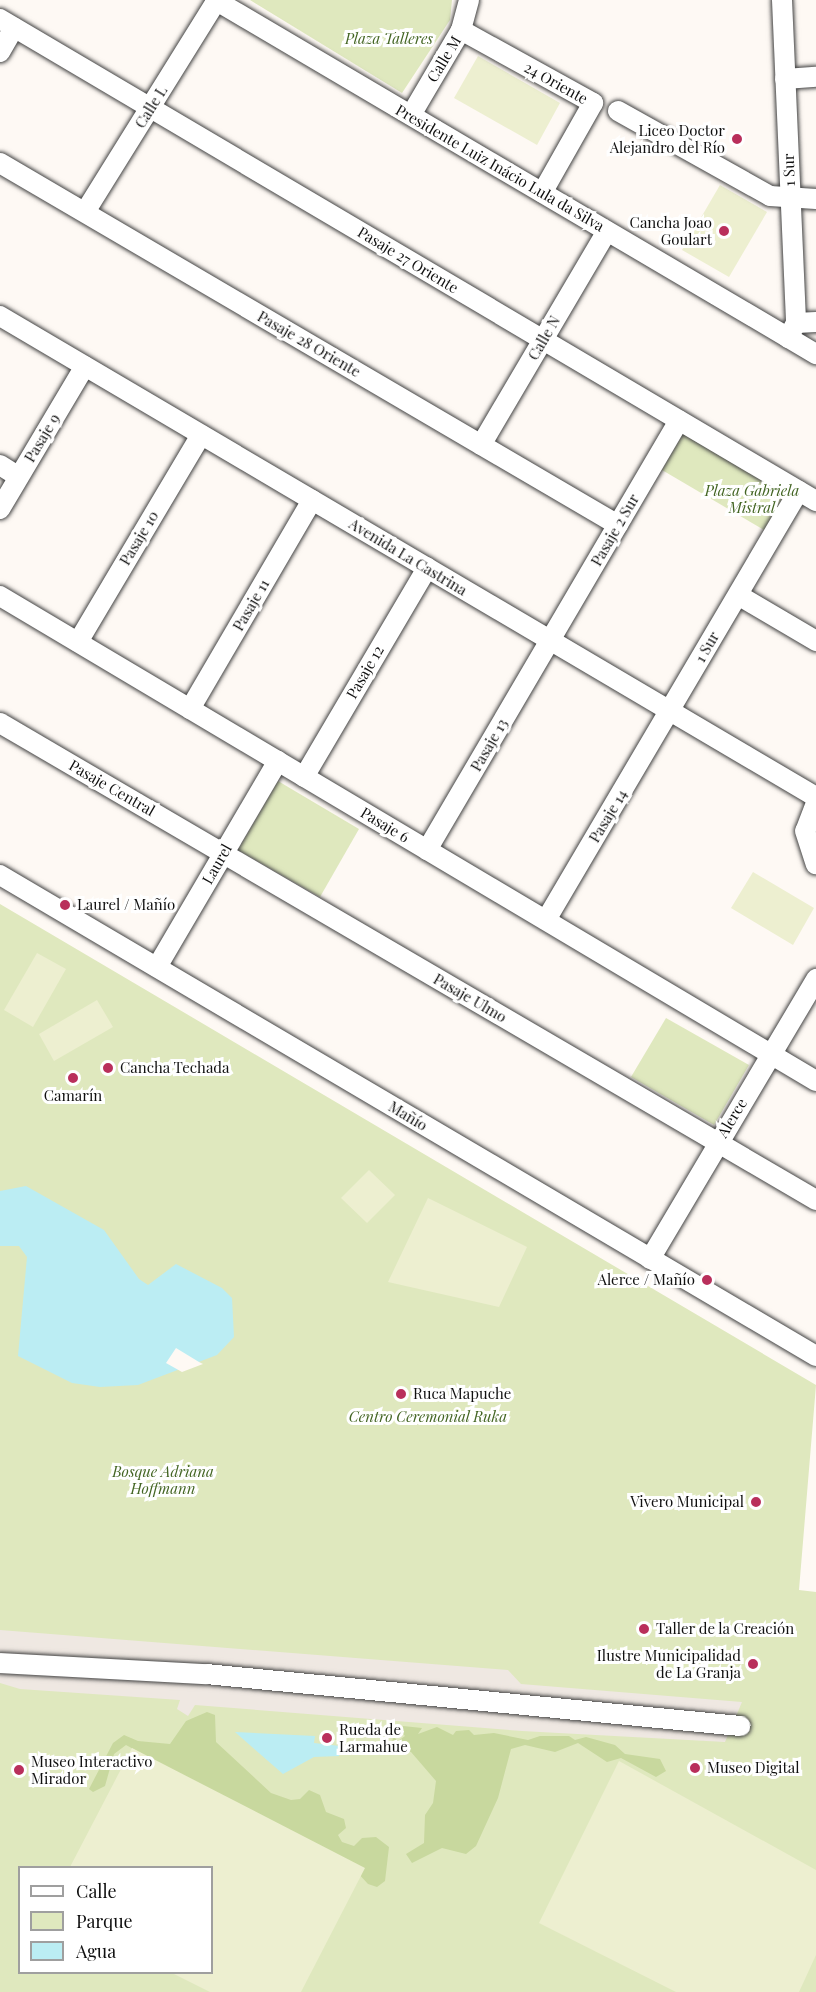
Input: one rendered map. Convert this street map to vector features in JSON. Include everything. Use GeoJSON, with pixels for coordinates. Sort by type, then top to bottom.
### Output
{"type":"FeatureCollection","features":[{"type":"Feature","properties":{"kind":"street","name":"Calle L"},"geometry":{"type":"LineString","coordinates":[[85,212],[216,0]]}},
{"type":"Feature","properties":{"kind":"street","name":"Presidente Luiz Inácio Lula da Silva"},"geometry":{"type":"LineString","coordinates":[[216,0],[607,231],[792,331],[816,354]]}},
{"type":"Feature","properties":{"kind":"street","name":"Calle M"},"geometry":{"type":"LineString","coordinates":[[411,116],[461,30],[469,0]]}},
{"type":"Feature","properties":{"kind":"street","name":"1 Sur"},"geometry":{"type":"LineString","coordinates":[[782,0],[791,200],[792,331]]}},
{"type":"Feature","properties":{"kind":"street"},"geometry":{"type":"LineString","coordinates":[[0,52],[7,24]]}},
{"type":"Feature","properties":{"kind":"street","name":"Pasaje 27 Oriente"},"geometry":{"type":"LineString","coordinates":[[7,24],[808,496]]}},
{"type":"Feature","properties":{"kind":"street","name":"24 Oriente"},"geometry":{"type":"LineString","coordinates":[[461,30],[594,103],[542,193]]}},
{"type":"Feature","properties":{"kind":"street"},"geometry":{"type":"LineString","coordinates":[[785,79],[816,77]]}},
{"type":"Feature","properties":{"kind":"street"},"geometry":{"type":"LineString","coordinates":[[618,111],[770,196],[791,200],[816,199]]}},
{"type":"Feature","properties":{"kind":"street","name":"Pasaje 28 Oriente"},"geometry":{"type":"LineString","coordinates":[[0,163],[618,525]]}},
{"type":"Feature","properties":{"kind":"street","name":"Calle N"},"geometry":{"type":"LineString","coordinates":[[481,445],[607,231]]}},
{"type":"Feature","properties":{"kind":"street","name":"Avenida La Castrina"},"geometry":{"type":"LineString","coordinates":[[0,316],[816,797]]}},
{"type":"Feature","properties":{"kind":"street"},"geometry":{"type":"LineString","coordinates":[[792,331],[816,322]]}},
{"type":"Feature","properties":{"kind":"street","name":"Pasaje 9"},"geometry":{"type":"LineString","coordinates":[[0,509],[85,366]]}},
{"type":"Feature","properties":{"kind":"street","name":"Pasaje 2 Sur"},"geometry":{"type":"LineString","coordinates":[[550,640],[679,420]]}},
{"type":"Feature","properties":{"kind":"street","name":"Pasaje 10"},"geometry":{"type":"LineString","coordinates":[[78,642],[201,435]]}},
{"type":"Feature","properties":{"kind":"street"},"geometry":{"type":"LineString","coordinates":[[0,465],[19,477]]}},
{"type":"Feature","properties":{"kind":"street","name":"1 Sur"},"geometry":{"type":"LineString","coordinates":[[670,711],[738,595],[808,496]]}},
{"type":"Feature","properties":{"kind":"street","name":"Pasaje 11"},"geometry":{"type":"LineString","coordinates":[[190,709],[312,500]]}},
{"type":"Feature","properties":{"kind":"street","name":"Pasaje 12"},"geometry":{"type":"LineString","coordinates":[[304,777],[427,568]]}},
{"type":"Feature","properties":{"kind":"street"},"geometry":{"type":"LineString","coordinates":[[738,595],[816,641]]}},
{"type":"Feature","properties":{"kind":"street","name":"Pasaje 6"},"geometry":{"type":"LineString","coordinates":[[0,596],[816,1081]]}},
{"type":"Feature","properties":{"kind":"street","name":"Pasaje 13"},"geometry":{"type":"LineString","coordinates":[[427,850],[550,640]]}},
{"type":"Feature","properties":{"kind":"street","name":"Pasaje 14"},"geometry":{"type":"LineString","coordinates":[[546,920],[670,711]]}},
{"type":"Feature","properties":{"kind":"street","name":"Pasaje Central"},"geometry":{"type":"LineString","coordinates":[[0,723],[223,853]]}},
{"type":"Feature","properties":{"kind":"street","name":"Laurel"},"geometry":{"type":"LineString","coordinates":[[157,967],[278,761]]}},
{"type":"Feature","properties":{"kind":"street"},"geometry":{"type":"LineString","coordinates":[[816,803],[805,831],[816,864]]}},
{"type":"Feature","properties":{"kind":"street","name":"Pasaje Ulmo"},"geometry":{"type":"LineString","coordinates":[[223,853],[718,1142]]}},
{"type":"Feature","properties":{"kind":"street","name":"Mañío"},"geometry":{"type":"LineString","coordinates":[[0,875],[816,1356]]}},
{"type":"Feature","properties":{"kind":"street","name":"Alerce"},"geometry":{"type":"LineString","coordinates":[[650,1259],[816,979]]}},
{"type":"Feature","properties":{"kind":"street"},"geometry":{"type":"LineString","coordinates":[[718,1142],[816,1200]]}},
{"type":"Feature","properties":{"kind":"street"},"geometry":{"type":"LineString","coordinates":[[0,1663],[206,1674],[740,1725]]}},
{"type":"Feature","properties":{"kind":"green space","name":"Plaza Talleres"},"geometry":{"type":"Polygon","coordinates":[[[250,0],[452,0],[450,20],[402,93],[250,0]]]}},
{"type":"Feature","properties":{"kind":"green space"},"geometry":{"type":"Polygon","coordinates":[[[478,56],[560,103],[537,145],[454,98],[478,56]]]}},
{"type":"Feature","properties":{"kind":"green space","name":"Cancha Joao Goulart"},"geometry":{"type":"Polygon","coordinates":[[[720,185],[767,212],[729,277],[682,250],[720,185]]]}},
{"type":"Feature","properties":{"kind":"green space","name":"Plaza Gabriela Mistral"},"geometry":{"type":"Polygon","coordinates":[[[683,434],[785,494],[764,530],[662,470],[683,434]]]}},
{"type":"Feature","properties":{"kind":"green space"},"geometry":{"type":"Polygon","coordinates":[[[278,781],[359,829],[320,897],[238,850],[278,781]]]}},
{"type":"Feature","properties":{"kind":"green space"},"geometry":{"type":"Polygon","coordinates":[[[753,872],[814,908],[793,945],[731,908],[753,872]]]}},
{"type":"Feature","properties":{"kind":"green space"},"geometry":{"type":"Polygon","coordinates":[[[0,904],[816,1385],[799,1590],[816,1592],[816,1992],[0,1992],[0,904]]]}},
{"type":"Feature","properties":{"kind":"green space"},"geometry":{"type":"Polygon","coordinates":[[[37,953],[66,969],[33,1027],[4,1010],[37,953]]]}},
{"type":"Feature","properties":{"kind":"green space"},"geometry":{"type":"Polygon","coordinates":[[[97,1000],[113,1027],[54,1061],[39,1034],[97,1000]]]}},
{"type":"Feature","properties":{"kind":"green space"},"geometry":{"type":"Polygon","coordinates":[[[666,1018],[749,1065],[714,1125],[631,1077],[666,1018]]]}},
{"type":"Feature","properties":{"kind":"green space"},"geometry":{"type":"Polygon","coordinates":[[[369,1170],[395,1195],[367,1223],[341,1198],[369,1170]]]}},
{"type":"Feature","properties":{"kind":"green space"},"geometry":{"type":"Polygon","coordinates":[[[428,1198],[527,1247],[499,1307],[388,1282],[428,1198]]]}},
{"type":"Feature","properties":{"kind":"green space"},"geometry":{"type":"Polygon","coordinates":[[[207,1712],[215,1715],[216,1742],[271,1793],[291,1800],[300,1799],[309,1790],[320,1795],[326,1812],[344,1819],[346,1828],[338,1835],[342,1842],[354,1846],[362,1838],[376,1837],[389,1847],[385,1881],[377,1887],[368,1884],[356,1871],[126,1745],[114,1754],[105,1786],[93,1792],[89,1789],[113,1743],[124,1735],[138,1741],[170,1744],[186,1721],[207,1712]]]}},
{"type":"Feature","properties":{"kind":"green space"},"geometry":{"type":"Polygon","coordinates":[[[403,1726],[422,1728],[418,1734],[437,1727],[453,1735],[456,1731],[469,1730],[474,1735],[494,1733],[528,1740],[540,1736],[569,1736],[575,1740],[586,1737],[615,1745],[625,1754],[660,1759],[666,1771],[656,1777],[621,1758],[607,1762],[578,1743],[555,1752],[525,1745],[511,1749],[498,1798],[476,1846],[466,1854],[442,1848],[412,1863],[406,1854],[424,1843],[425,1815],[433,1803],[436,1781],[411,1752],[392,1748],[393,1736],[398,1741],[405,1736],[400,1730],[403,1726]]]}},
{"type":"Feature","properties":{"kind":"green space"},"geometry":{"type":"Polygon","coordinates":[[[132,1748],[365,1868],[301,1992],[210,1992],[174,1974],[213,1974],[213,1866],[71,1866],[132,1748]]]}},
{"type":"Feature","properties":{"kind":"green space"},"geometry":{"type":"Polygon","coordinates":[[[619,1761],[816,1870],[816,1955],[799,1992],[676,1992],[539,1923],[619,1761]]]}},
{"type":"Feature","properties":{"kind":"shaded area"},"geometry":{"type":"Polygon","coordinates":[[[0,1630],[508,1670],[521,1684],[742,1702],[725,1742],[522,1731],[195,1705],[188,1716],[177,1709],[180,1700],[20,1689],[0,1683],[0,1630]]]}},
{"type":"Feature","properties":{"kind":"water"},"geometry":{"type":"Polygon","coordinates":[[[26,1186],[104,1230],[139,1279],[148,1285],[176,1264],[222,1288],[232,1298],[234,1337],[217,1355],[138,1385],[100,1387],[72,1383],[18,1356],[27,1257],[19,1246],[0,1246],[0,1191],[26,1186]]]}},
{"type":"Feature","properties":{"kind":"water"},"geometry":{"type":"Polygon","coordinates":[[[235,1732],[315,1736],[314,1743],[340,1746],[339,1756],[314,1757],[283,1774],[235,1732]]]}},
{"type":"Feature","properties":{"kind":"pier"},"geometry":{"type":"Polygon","coordinates":[[[176,1348],[203,1364],[182,1372],[166,1363],[176,1348]]]}},
{"type":"Feature","properties":{"kind":"place","name":"Liceo Doctor Alejandro del Río"},"geometry":{"type":"Point","coordinates":[737,139]}},
{"type":"Feature","properties":{"kind":"place","name":"Cancha Joao Goulart"},"geometry":{"type":"Point","coordinates":[724,231]}},
{"type":"Feature","properties":{"kind":"place","name":"Laurel / Mañío"},"geometry":{"type":"Point","coordinates":[65,905]}},
{"type":"Feature","properties":{"kind":"place","name":"Cancha Techada"},"geometry":{"type":"Point","coordinates":[108,1068]}},
{"type":"Feature","properties":{"kind":"place","name":"Camarín"},"geometry":{"type":"Point","coordinates":[73,1078]}},
{"type":"Feature","properties":{"kind":"place","name":"Alerce / Mañío"},"geometry":{"type":"Point","coordinates":[707,1280]}},
{"type":"Feature","properties":{"kind":"place","name":"Ruca Mapuche"},"geometry":{"type":"Point","coordinates":[401,1394]}},
{"type":"Feature","properties":{"kind":"place","name":"Vivero Municipal"},"geometry":{"type":"Point","coordinates":[756,1502]}},
{"type":"Feature","properties":{"kind":"place","name":"Taller de la Creación"},"geometry":{"type":"Point","coordinates":[644,1629]}},
{"type":"Feature","properties":{"kind":"place","name":"Ilustre Municipalidad de La Granja"},"geometry":{"type":"Point","coordinates":[753,1664]}},
{"type":"Feature","properties":{"kind":"place","name":"Rueda de Larmahue"},"geometry":{"type":"Point","coordinates":[327,1738]}},
{"type":"Feature","properties":{"kind":"place","name":"Museo Digital"},"geometry":{"type":"Point","coordinates":[695,1768]}},
{"type":"Feature","properties":{"kind":"place","name":"Museo Interactivo Mirador"},"geometry":{"type":"Point","coordinates":[19,1770]}},
{"type":"Feature","properties":{"kind":"park label","name":"Centro Ceremonial Ruka"},"geometry":{"type":"Point","coordinates":[428,1417]}},
{"type":"Feature","properties":{"kind":"park label","name":"Bosque Adriana Hoffmann"},"geometry":{"type":"Point","coordinates":[163,1480]}}]}
